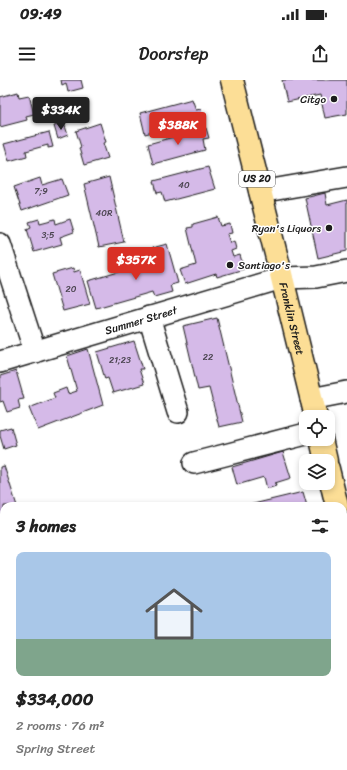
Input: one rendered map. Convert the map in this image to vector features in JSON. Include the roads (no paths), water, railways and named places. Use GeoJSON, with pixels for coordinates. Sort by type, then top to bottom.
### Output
{"type":"FeatureCollection","features":[{"type":"Feature","properties":{"kind":"main road","name":"Franklin Street"},"geometry":{"type":"LineString","coordinates":[[232,80],[313,408]]}},
{"type":"Feature","properties":{"kind":"main road"},"geometry":{"type":"LineString","coordinates":[[333,490],[336,502]]}},
{"type":"Feature","properties":{"kind":"street"},"geometry":{"type":"LineString","coordinates":[[260,192],[347,177]]}},
{"type":"Feature","properties":{"kind":"street"},"geometry":{"type":"LineString","coordinates":[[0,244],[35,352]]}},
{"type":"Feature","properties":{"kind":"street","name":"Summer Street"},"geometry":{"type":"LineString","coordinates":[[0,362],[282,278],[316,277],[347,271]]}},
{"type":"Feature","properties":{"kind":"street"},"geometry":{"type":"LineString","coordinates":[[149,317],[178,412]]}},
{"type":"Feature","properties":{"kind":"street"},"geometry":{"type":"LineString","coordinates":[[313,408],[347,392]]}},
{"type":"Feature","properties":{"kind":"street"},"geometry":{"type":"LineString","coordinates":[[194,463],[299,436]]}},
{"type":"Feature","properties":{"kind":"place","name":"Citgo"},"geometry":{"type":"Point","coordinates":[334,99]}},
{"type":"Feature","properties":{"kind":"place","name":"Ryan's Liquors"},"geometry":{"type":"Point","coordinates":[329,228]}},
{"type":"Feature","properties":{"kind":"place","name":"Santiago's"},"geometry":{"type":"Point","coordinates":[230,265]}}]}
